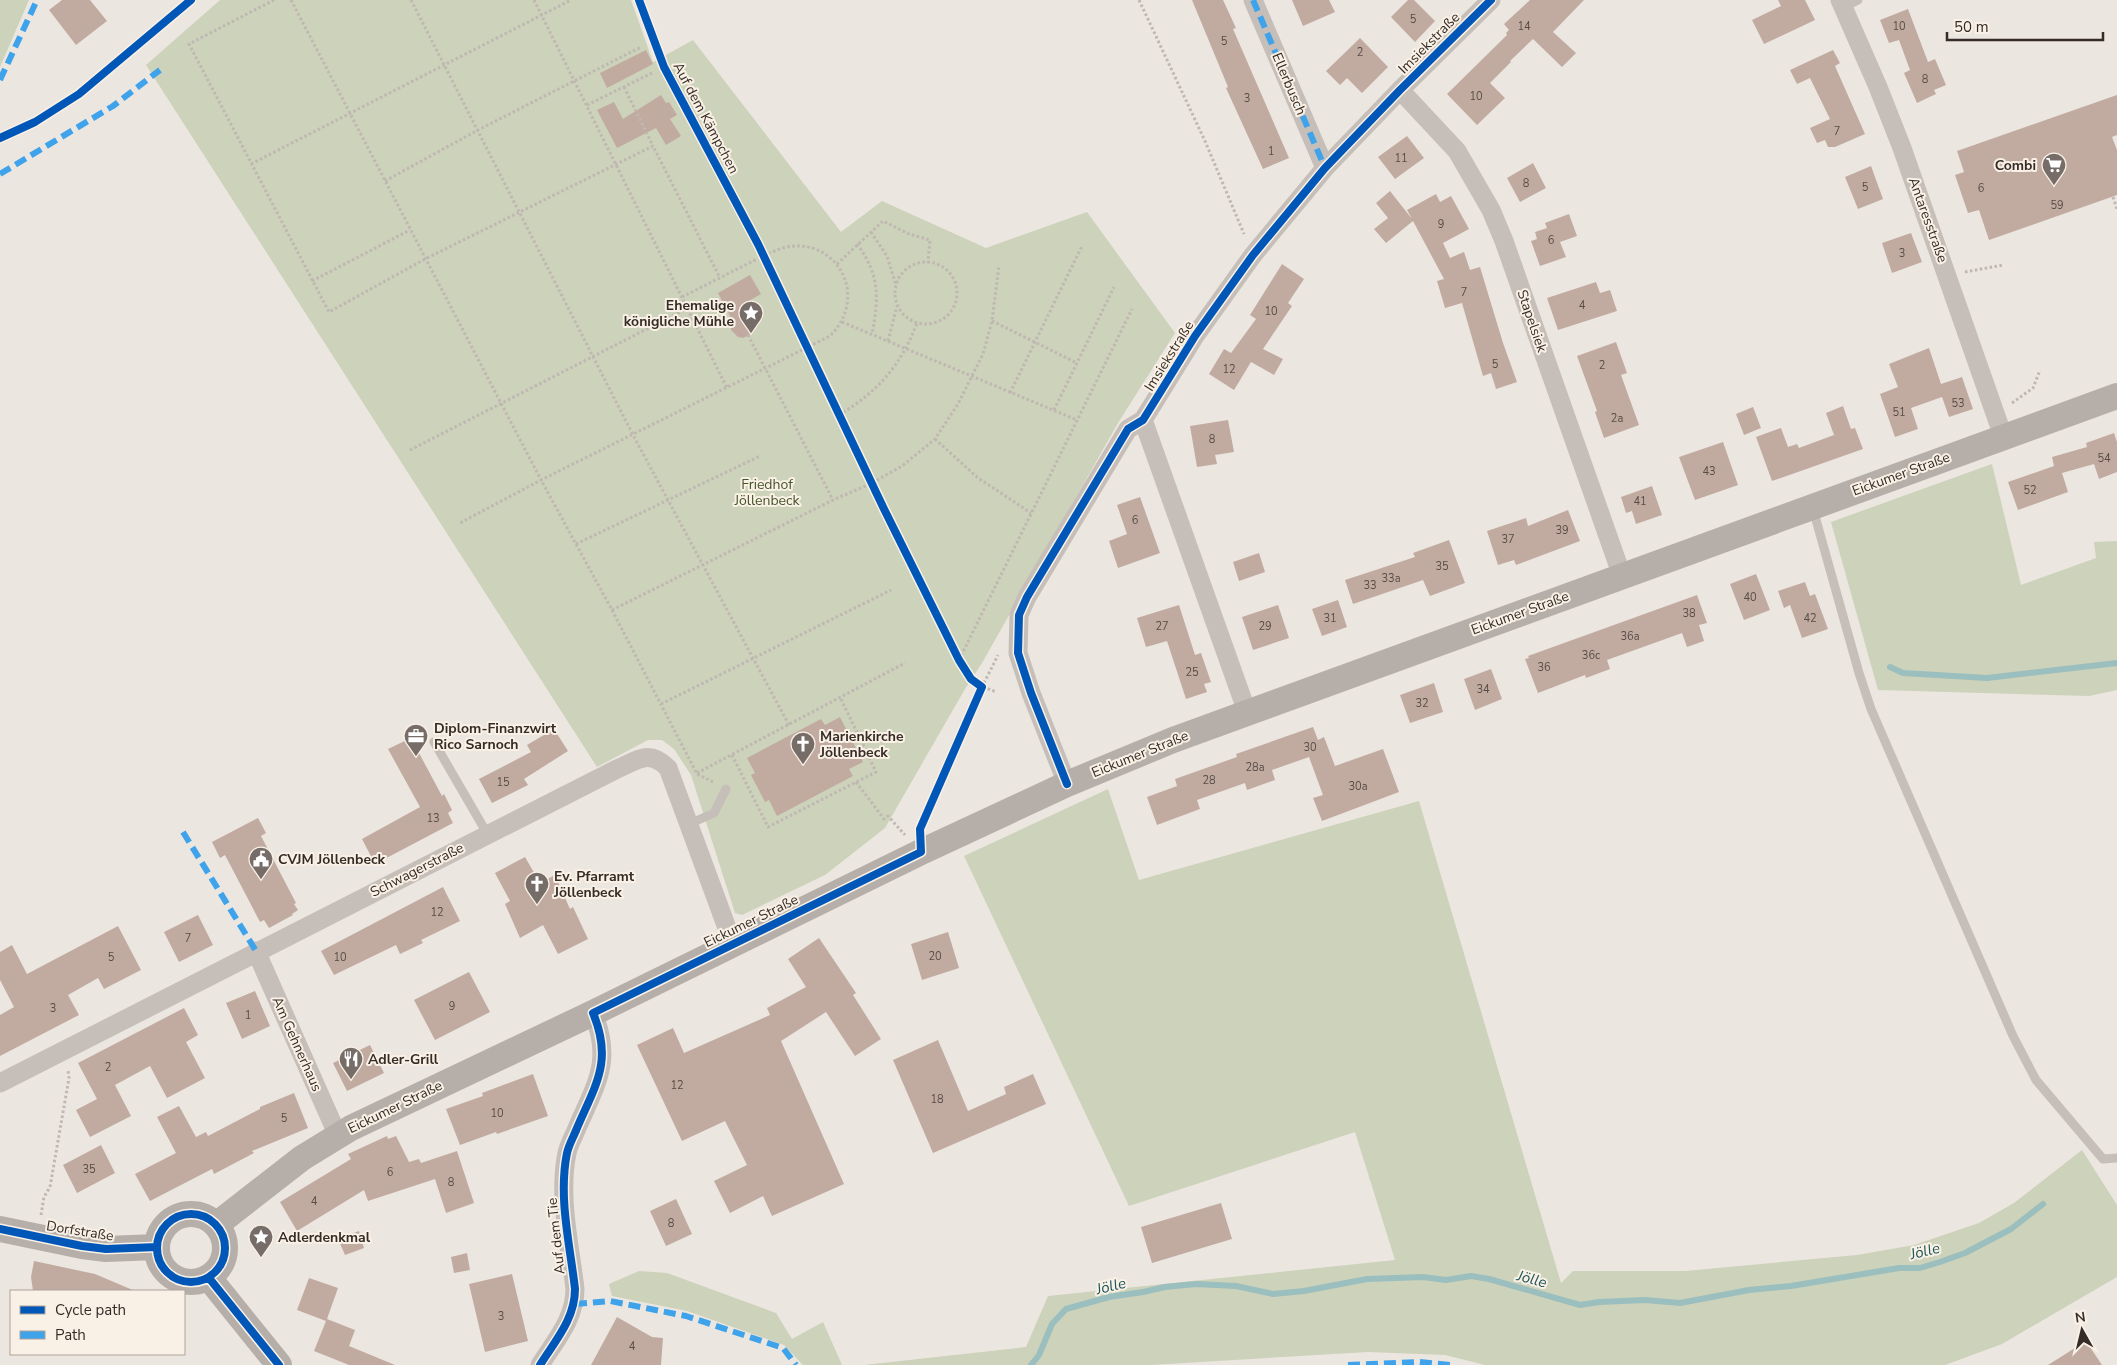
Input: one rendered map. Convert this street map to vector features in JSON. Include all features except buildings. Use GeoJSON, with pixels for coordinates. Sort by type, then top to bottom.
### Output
{"type":"FeatureCollection","features":[{"type":"Feature","properties":{"kind":"main road","name":"Eickumer Straße"},"geometry":{"type":"LineString","coordinates":[[216,1225],[302,1158],[338,1136],[920,852],[1067,784],[1173,740],[1248,712],[1812,507],[2001,429],[2117,396]]}},
{"type":"Feature","properties":{"kind":"main road"},"geometry":{"type":"LineString","coordinates":[[189,1214],[203,1216],[216,1225],[224,1237],[225,1252],[220,1266],[209,1278],[194,1283],[174,1278],[165,1270],[159,1262],[157,1248],[162,1231],[168,1224],[179,1216],[189,1214]]}},
{"type":"Feature","properties":{"kind":"main road","name":"Dorfstraße"},"geometry":{"type":"LineString","coordinates":[[0,1229],[82,1246],[106,1249],[157,1248]]}},
{"type":"Feature","properties":{"kind":"main road"},"geometry":{"type":"LineString","coordinates":[[209,1278],[279,1365]]}},
{"type":"Feature","properties":{"kind":"street","name":"Ellerbusch"},"geometry":{"type":"LineString","coordinates":[[1253,0],[1325,168]]}},
{"type":"Feature","properties":{"kind":"street","name":"Imsiekstraße"},"geometry":{"type":"LineString","coordinates":[[1067,784],[1018,653],[1019,614],[1027,597],[1128,429],[1143,420],[1195,336],[1253,255],[1325,168],[1490,0]]}},
{"type":"Feature","properties":{"kind":"street","name":"Antaresstraße"},"geometry":{"type":"LineString","coordinates":[[1847,2],[1889,113],[2001,429]]}},
{"type":"Feature","properties":{"kind":"street","name":"Stapelsiek"},"geometry":{"type":"LineString","coordinates":[[1400,90],[1457,152],[1491,210],[1504,241],[1622,576]]}},
{"type":"Feature","properties":{"kind":"street"},"geometry":{"type":"LineString","coordinates":[[1143,420],[1248,712]]}},
{"type":"Feature","properties":{"kind":"street","name":"Schwagerstraße"},"geometry":{"type":"LineString","coordinates":[[0,1082],[617,769],[646,757],[659,759],[668,768],[727,928],[735,943]]}},
{"type":"Feature","properties":{"kind":"street","name":"Am Gehnerhaus"},"geometry":{"type":"LineString","coordinates":[[256,952],[338,1136]]}},
{"type":"Feature","properties":{"kind":"street","name":"Auf dem Tie"},"geometry":{"type":"LineString","coordinates":[[540,1365],[569,1320],[575,1304],[575,1289],[563,1186],[568,1151],[602,1069],[603,1048],[601,1031],[593,1013]]}},
{"type":"Feature","properties":{"kind":"lane","name":"Auf dem Kämpchen"},"geometry":{"type":"LineString","coordinates":[[639,0],[664,66],[758,244]]}},
{"type":"Feature","properties":{"kind":"lane"},"geometry":{"type":"LineString","coordinates":[[1812,507],[1871,709],[2013,1036],[2036,1080],[2103,1159],[2117,1158]]}},
{"type":"Feature","properties":{"kind":"lane"},"geometry":{"type":"LineString","coordinates":[[434,742],[488,835]]}},
{"type":"Feature","properties":{"kind":"lane"},"geometry":{"type":"LineString","coordinates":[[689,824],[714,812],[726,789]]}},
{"type":"Feature","properties":{"kind":"path"},"geometry":{"type":"LineString","coordinates":[[274,0],[188,44],[329,312],[519,211],[653,146]]}},
{"type":"Feature","properties":{"kind":"path"},"geometry":{"type":"LineString","coordinates":[[291,0],[501,404],[612,610],[697,774],[905,662]]}},
{"type":"Feature","properties":{"kind":"path"},"geometry":{"type":"LineString","coordinates":[[412,0],[633,435],[789,724]]}},
{"type":"Feature","properties":{"kind":"path"},"geometry":{"type":"LineString","coordinates":[[534,0],[727,388]]}},
{"type":"Feature","properties":{"kind":"path"},"geometry":{"type":"LineString","coordinates":[[251,164],[349,112],[571,0]]}},
{"type":"Feature","properties":{"kind":"path"},"geometry":{"type":"LineString","coordinates":[[1139,0],[1205,141],[1253,255]]}},
{"type":"Feature","properties":{"kind":"path"},"geometry":{"type":"LineString","coordinates":[[385,181],[478,130],[643,46]]}},
{"type":"Feature","properties":{"kind":"path"},"geometry":{"type":"LineString","coordinates":[[587,105],[664,66]]}},
{"type":"Feature","properties":{"kind":"path"},"geometry":{"type":"LineString","coordinates":[[624,87],[720,278]]}},
{"type":"Feature","properties":{"kind":"path"},"geometry":{"type":"LineString","coordinates":[[2113,197],[2117,209]]}},
{"type":"Feature","properties":{"kind":"path"},"geometry":{"type":"LineString","coordinates":[[836,264],[882,221],[909,234],[930,240],[928,262]]}},
{"type":"Feature","properties":{"kind":"path"},"geometry":{"type":"LineString","coordinates":[[312,281],[410,230]]}},
{"type":"Feature","properties":{"kind":"path"},"geometry":{"type":"LineString","coordinates":[[871,232],[887,256],[896,286]]}},
{"type":"Feature","properties":{"kind":"path"},"geometry":{"type":"LineString","coordinates":[[758,244],[959,660],[971,678],[982,687],[997,692]]}},
{"type":"Feature","properties":{"kind":"path"},"geometry":{"type":"LineString","coordinates":[[857,244],[869,260],[877,286],[877,308],[872,334]]}},
{"type":"Feature","properties":{"kind":"path"},"geometry":{"type":"LineString","coordinates":[[460,523],[541,480],[808,349],[830,336],[842,322],[847,309],[848,285],[836,264],[821,251],[803,246],[790,246],[777,249],[682,297]]}},
{"type":"Feature","properties":{"kind":"path"},"geometry":{"type":"LineString","coordinates":[[1010,393],[1082,246]]}},
{"type":"Feature","properties":{"kind":"path"},"geometry":{"type":"LineString","coordinates":[[928,262],[947,270],[955,283],[956,298],[953,308],[942,319],[927,324],[917,322],[902,313],[897,305],[895,296],[899,277],[911,265],[928,262]]}},
{"type":"Feature","properties":{"kind":"path"},"geometry":{"type":"LineString","coordinates":[[612,610],[832,500],[872,483],[902,466],[935,439],[958,404],[982,354],[992,321],[999,266]]}},
{"type":"Feature","properties":{"kind":"path"},"geometry":{"type":"LineString","coordinates":[[1947,275],[2003,266]]}},
{"type":"Feature","properties":{"kind":"path"},"geometry":{"type":"LineString","coordinates":[[1054,410],[1114,287]]}},
{"type":"Feature","properties":{"kind":"path"},"geometry":{"type":"LineString","coordinates":[[888,341],[897,305]]}},
{"type":"Feature","properties":{"kind":"path"},"geometry":{"type":"LineString","coordinates":[[410,450],[688,308]]}},
{"type":"Feature","properties":{"kind":"path"},"geometry":{"type":"LineString","coordinates":[[959,660],[1132,309]]}},
{"type":"Feature","properties":{"kind":"path"},"geometry":{"type":"LineString","coordinates":[[992,321],[1077,362]]}},
{"type":"Feature","properties":{"kind":"path"},"geometry":{"type":"LineString","coordinates":[[842,322],[1077,420]]}},
{"type":"Feature","properties":{"kind":"path"},"geometry":{"type":"LineString","coordinates":[[839,415],[873,392],[907,349],[917,322]]}},
{"type":"Feature","properties":{"kind":"path"},"geometry":{"type":"LineString","coordinates":[[748,335],[832,500]]}},
{"type":"Feature","properties":{"kind":"path"},"geometry":{"type":"LineString","coordinates":[[2001,429],[2010,405],[2033,388],[2040,370]]}},
{"type":"Feature","properties":{"kind":"path"},"geometry":{"type":"LineString","coordinates":[[935,439],[978,478],[1031,513]]}},
{"type":"Feature","properties":{"kind":"path"},"geometry":{"type":"LineString","coordinates":[[576,544],[760,456]]}},
{"type":"Feature","properties":{"kind":"path"},"geometry":{"type":"LineString","coordinates":[[661,704],[892,590]]}},
{"type":"Feature","properties":{"kind":"path"},"geometry":{"type":"LineString","coordinates":[[920,852],[920,829],[982,687]]}},
{"type":"Feature","properties":{"kind":"path"},"geometry":{"type":"LineString","coordinates":[[732,755],[768,827],[876,772],[840,697]]}},
{"type":"Feature","properties":{"kind":"path"},"geometry":{"type":"LineString","coordinates":[[856,782],[884,819],[888,816],[892,821]]}},
{"type":"Feature","properties":{"kind":"path"},"geometry":{"type":"LineString","coordinates":[[37,1236],[44,1197],[50,1186],[69,1078],[68,1063],[61,1051]]}},
{"type":"Feature","properties":{"kind":"green space"},"geometry":{"type":"Polygon","coordinates":[[[0,0],[29,0],[0,67],[0,0]]]}},
{"type":"Feature","properties":{"kind":"green space","name":"Friedhof Jöllenbeck"},"geometry":{"type":"Polygon","coordinates":[[[220,0],[631,0],[653,62],[693,40],[841,232],[882,201],[986,248],[1087,212],[1175,333],[1118,423],[982,663],[885,828],[825,875],[742,915],[735,913],[691,775],[674,749],[662,740],[648,740],[597,767],[146,65],[220,0]]]}},
{"type":"Feature","properties":{"kind":"green space"},"geometry":{"type":"Polygon","coordinates":[[[1992,464],[2021,585],[2096,558],[2094,542],[2117,541],[2117,690],[2089,696],[1878,690],[1831,522],[1992,464]]]}},
{"type":"Feature","properties":{"kind":"green space"},"geometry":{"type":"Polygon","coordinates":[[[1108,789],[1139,880],[1419,801],[1561,1283],[1573,1271],[1685,1271],[1857,1255],[1914,1245],[1979,1223],[2014,1203],[2082,1150],[2117,1205],[2117,1277],[2002,1344],[1945,1365],[1485,1365],[1445,1355],[1368,1352],[1151,1365],[864,1365],[1026,1347],[1048,1296],[1395,1260],[1355,1132],[1129,1206],[964,856],[1108,789]]]}},
{"type":"Feature","properties":{"kind":"green space"},"geometry":{"type":"Polygon","coordinates":[[[639,1271],[667,1273],[776,1313],[792,1339],[823,1322],[842,1365],[803,1365],[784,1345],[687,1311],[612,1296],[609,1284],[639,1271]]]}},
{"type":"Feature","properties":{"kind":"waterway"},"geometry":{"type":"LineString","coordinates":[[1890,667],[1903,673],[1987,678],[2117,663]]}},
{"type":"Feature","properties":{"kind":"waterway","name":"Jölle"},"geometry":{"type":"LineString","coordinates":[[1031,1365],[1039,1355],[1052,1324],[1066,1309],[1109,1297],[1165,1287],[1196,1284],[1236,1286],[1273,1294],[1304,1291],[1367,1279],[1423,1277],[1446,1280],[1471,1276],[1489,1279],[1580,1305],[1599,1302],[1645,1300],[1680,1303],[1749,1290],[1791,1286],[1899,1268],[1920,1268],[1965,1253],[2011,1229],[2043,1204]]}},
{"type":"Feature","properties":{"kind":"marked path"},"geometry":{"type":"LineString","coordinates":[[0,80],[37,0]]}},
{"type":"Feature","properties":{"kind":"marked path"},"geometry":{"type":"LineString","coordinates":[[1253,0],[1325,168]]}},
{"type":"Feature","properties":{"kind":"marked path"},"geometry":{"type":"LineString","coordinates":[[0,174],[113,106],[160,70]]}},
{"type":"Feature","properties":{"kind":"marked path"},"geometry":{"type":"LineString","coordinates":[[183,832],[256,951]]}},
{"type":"Feature","properties":{"kind":"marked path"},"geometry":{"type":"LineString","coordinates":[[575,1304],[610,1301],[686,1316],[783,1348],[796,1365]]}},
{"type":"Feature","properties":{"kind":"marked path"},"geometry":{"type":"LineString","coordinates":[[1348,1365],[1419,1362],[1450,1365]]}},
{"type":"Feature","properties":{"kind":"cycle path"},"geometry":{"type":"LineString","coordinates":[[0,138],[35,122],[79,94],[191,0]]}},
{"type":"Feature","properties":{"kind":"cycle path"},"geometry":{"type":"LineString","coordinates":[[540,1365],[568,1320],[574,1300],[575,1289],[564,1204],[565,1170],[569,1146],[600,1072],[602,1045],[593,1013],[921,852],[920,829],[982,687],[971,679],[959,660],[884,509],[758,244],[664,67],[639,0]]}},
{"type":"Feature","properties":{"kind":"cycle path"},"geometry":{"type":"LineString","coordinates":[[1067,784],[1031,693],[1018,653],[1019,615],[1027,597],[1128,429],[1143,420],[1195,336],[1253,255],[1325,168],[1491,0]]}},
{"type":"Feature","properties":{"kind":"cycle path"},"geometry":{"type":"LineString","coordinates":[[191,1214],[204,1217],[215,1224],[222,1235],[225,1248],[222,1261],[215,1272],[204,1279],[191,1282],[178,1279],[167,1272],[160,1261],[157,1248],[160,1235],[167,1224],[178,1217],[191,1214]]}},
{"type":"Feature","properties":{"kind":"cycle path"},"geometry":{"type":"LineString","coordinates":[[0,1229],[82,1246],[106,1249],[157,1247]]}},
{"type":"Feature","properties":{"kind":"cycle path"},"geometry":{"type":"LineString","coordinates":[[209,1278],[279,1365]]}},
{"type":"Feature","properties":{"kind":"place","name":"Combi"},"geometry":{"type":"Point","coordinates":[2054,186]}},
{"type":"Feature","properties":{"kind":"place","name":"Ehemalige königliche Mühle"},"geometry":{"type":"Point","coordinates":[751,334]}},
{"type":"Feature","properties":{"kind":"place","name":"Diplom-Finanzwirt Rico Sarnoch"},"geometry":{"type":"Point","coordinates":[416,757]}},
{"type":"Feature","properties":{"kind":"place","name":"Marienkirche Jöllenbeck"},"geometry":{"type":"Point","coordinates":[803,765]}},
{"type":"Feature","properties":{"kind":"place","name":"CVJM Jöllenbeck"},"geometry":{"type":"Point","coordinates":[261,880]}},
{"type":"Feature","properties":{"kind":"place","name":"Ev. Pfarramt Jöllenbeck"},"geometry":{"type":"Point","coordinates":[537,905]}},
{"type":"Feature","properties":{"kind":"place","name":"Adler-Grill"},"geometry":{"type":"Point","coordinates":[351,1080]}},
{"type":"Feature","properties":{"kind":"place","name":"Adlerdenkmal"},"geometry":{"type":"Point","coordinates":[261,1258]}}]}
